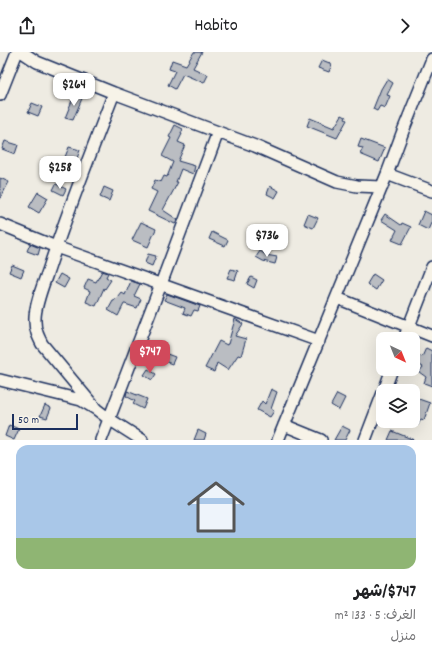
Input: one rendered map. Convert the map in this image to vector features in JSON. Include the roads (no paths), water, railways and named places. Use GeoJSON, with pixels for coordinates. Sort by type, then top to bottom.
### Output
{"type":"FeatureCollection","features":[{"type":"Feature","properties":{"kind":"street"},"geometry":{"type":"LineString","coordinates":[[0,95],[17,52]]}},
{"type":"Feature","properties":{"kind":"street"},"geometry":{"type":"LineString","coordinates":[[22,52],[37,62],[114,93],[255,146],[337,182],[357,186],[382,187]]}},
{"type":"Feature","properties":{"kind":"street"},"geometry":{"type":"LineString","coordinates":[[278,440],[382,187],[432,59]]}},
{"type":"Feature","properties":{"kind":"street"},"geometry":{"type":"LineString","coordinates":[[114,93],[56,247],[36,307],[34,320],[36,333],[42,344],[96,408],[109,419],[142,440]]}},
{"type":"Feature","properties":{"kind":"street"},"geometry":{"type":"LineString","coordinates":[[101,440],[218,132]]}},
{"type":"Feature","properties":{"kind":"street"},"geometry":{"type":"LineString","coordinates":[[387,174],[432,191]]}},
{"type":"Feature","properties":{"kind":"street"},"geometry":{"type":"LineString","coordinates":[[0,224],[56,247],[319,341]]}},
{"type":"Feature","properties":{"kind":"street"},"geometry":{"type":"LineString","coordinates":[[406,332],[432,266]]}},
{"type":"Feature","properties":{"kind":"street"},"geometry":{"type":"LineString","coordinates":[[337,298],[432,336]]}},
{"type":"Feature","properties":{"kind":"street"},"geometry":{"type":"LineString","coordinates":[[0,380],[76,399],[96,408]]}},
{"type":"Feature","properties":{"kind":"street"},"geometry":{"type":"LineString","coordinates":[[365,440],[376,411]]}},
{"type":"Feature","properties":{"kind":"street"},"geometry":{"type":"LineString","coordinates":[[284,425],[321,440]]}}]}
